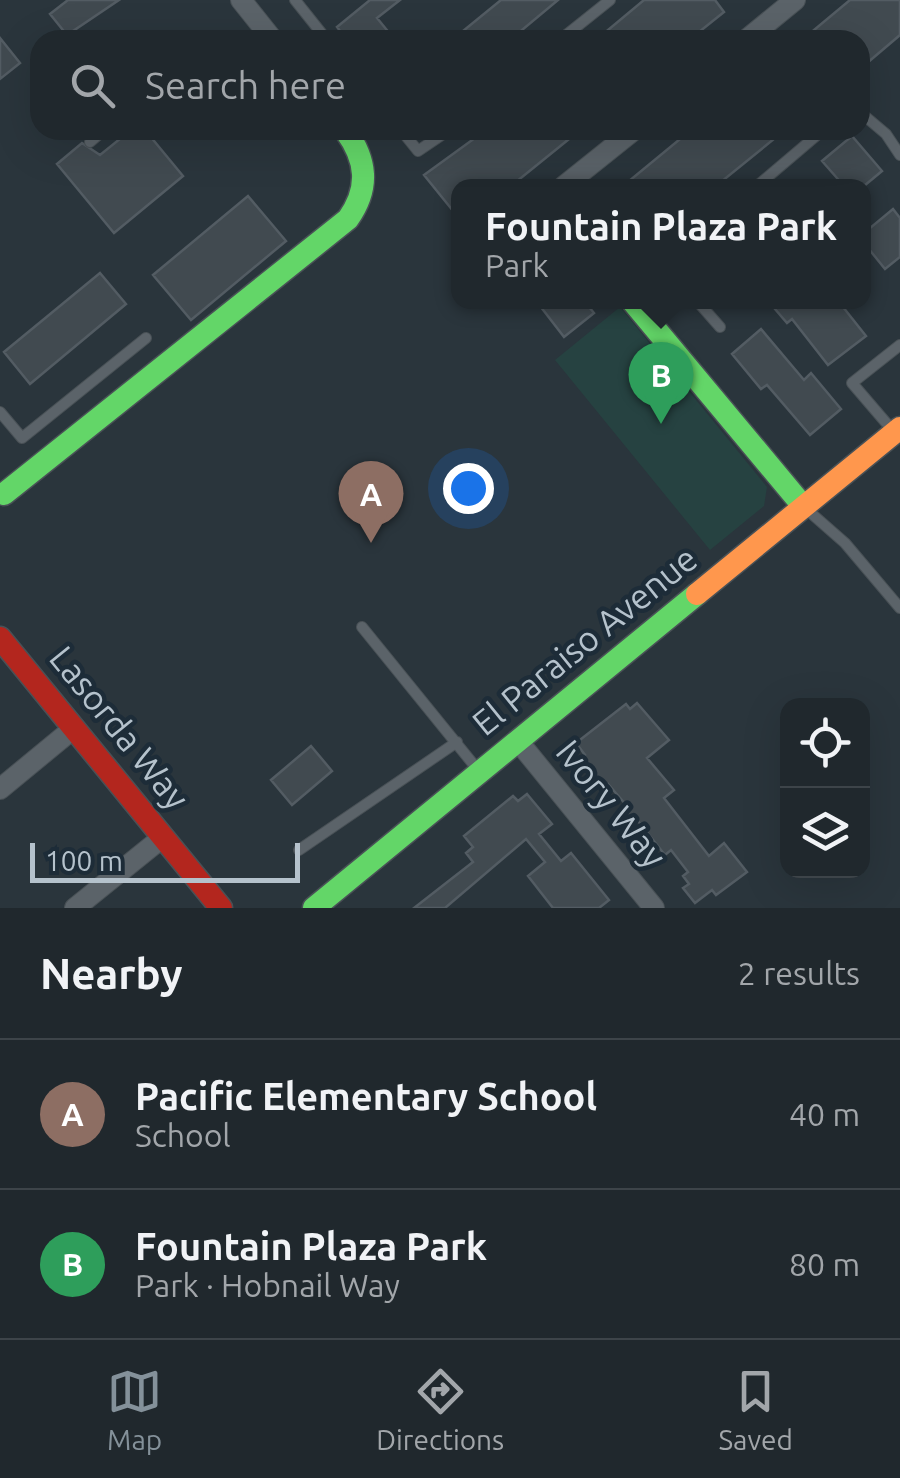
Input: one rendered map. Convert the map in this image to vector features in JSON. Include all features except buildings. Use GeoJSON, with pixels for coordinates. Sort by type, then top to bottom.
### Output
{"type":"FeatureCollection","features":[{"type":"Feature","properties":{"kind":"street"},"geometry":{"type":"LineString","coordinates":[[240,0],[265,30]]}},
{"type":"Feature","properties":{"kind":"street"},"geometry":{"type":"LineString","coordinates":[[758,30],[796,0]]}},
{"type":"Feature","properties":{"kind":"street"},"geometry":{"type":"LineString","coordinates":[[4,494],[348,219],[362,198],[366,174],[353,140]]}},
{"type":"Feature","properties":{"kind":"street"},"geometry":{"type":"LineString","coordinates":[[573,179],[622,140]]}},
{"type":"Feature","properties":{"kind":"street"},"geometry":{"type":"LineString","coordinates":[[640,309],[804,506]]}},
{"type":"Feature","properties":{"kind":"street","name":"El Paraiso Avenue"},"geometry":{"type":"LineString","coordinates":[[314,908],[897,430]]}},
{"type":"Feature","properties":{"kind":"street","name":"Lasorda Way"},"geometry":{"type":"LineString","coordinates":[[0,638],[221,908]]}},
{"type":"Feature","properties":{"kind":"street"},"geometry":{"type":"LineString","coordinates":[[0,789],[74,728]]}},
{"type":"Feature","properties":{"kind":"street","name":"Ivory Way"},"geometry":{"type":"LineString","coordinates":[[518,742],[654,908]]}},
{"type":"Feature","properties":{"kind":"street"},"geometry":{"type":"LineString","coordinates":[[75,908],[162,837]]}},
{"type":"Feature","properties":{"kind":"lane"},"geometry":{"type":"LineString","coordinates":[[295,0],[319,30]]}},
{"type":"Feature","properties":{"kind":"lane"},"geometry":{"type":"LineString","coordinates":[[572,30],[610,0]]}},
{"type":"Feature","properties":{"kind":"lane"},"geometry":{"type":"LineString","coordinates":[[870,120],[886,134],[900,155]]}},
{"type":"Feature","properties":{"kind":"lane"},"geometry":{"type":"LineString","coordinates":[[409,140],[418,151],[434,140]]}},
{"type":"Feature","properties":{"kind":"lane"},"geometry":{"type":"LineString","coordinates":[[765,179],[812,140]]}},
{"type":"Feature","properties":{"kind":"lane"},"geometry":{"type":"LineString","coordinates":[[704,309],[720,327]]}},
{"type":"Feature","properties":{"kind":"lane"},"geometry":{"type":"LineString","coordinates":[[0,412],[22,438],[146,338]]}},
{"type":"Feature","properties":{"kind":"lane"},"geometry":{"type":"LineString","coordinates":[[897,430],[852,383],[900,345]]}},
{"type":"Feature","properties":{"kind":"lane"},"geometry":{"type":"LineString","coordinates":[[804,506],[845,543],[900,608]]}},
{"type":"Feature","properties":{"kind":"lane"},"geometry":{"type":"LineString","coordinates":[[362,627],[480,772]]}},
{"type":"Feature","properties":{"kind":"lane"},"geometry":{"type":"LineString","coordinates":[[299,850],[456,742]]}},
{"type":"Feature","properties":{"kind":"green space"},"geometry":{"type":"Polygon","coordinates":[[[622,309],[767,487],[764,506],[710,550],[555,360],[622,309]]]}},
{"type":"Feature","properties":{"kind":"traffic: fast"},"geometry":{"type":"LineString","coordinates":[[4,494],[348,219],[363,185],[361,163],[351,140]]}},
{"type":"Feature","properties":{"kind":"traffic: fast"},"geometry":{"type":"LineString","coordinates":[[639,309],[803,506]]}},
{"type":"Feature","properties":{"kind":"traffic: fast"},"geometry":{"type":"LineString","coordinates":[[314,908],[697,594]]}},
{"type":"Feature","properties":{"kind":"traffic: slow"},"geometry":{"type":"LineString","coordinates":[[697,594],[900,428]]}},
{"type":"Feature","properties":{"kind":"traffic: jam"},"geometry":{"type":"LineString","coordinates":[[0,638],[221,908]]}},
{"type":"Feature","properties":{"kind":"place","name":"Fountain Plaza Park"},"geometry":{"type":"Point","coordinates":[661,424]}},
{"type":"Feature","properties":{"kind":"place","name":"Pacific Elementary School"},"geometry":{"type":"Point","coordinates":[371,543]}}]}
